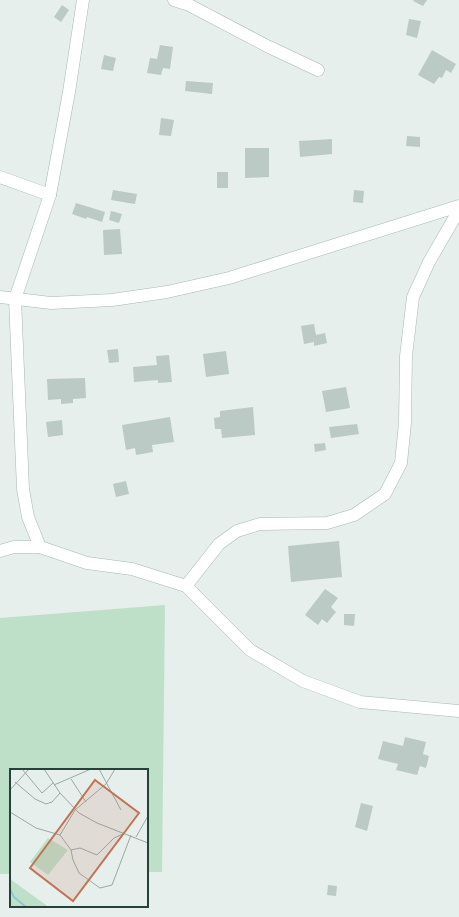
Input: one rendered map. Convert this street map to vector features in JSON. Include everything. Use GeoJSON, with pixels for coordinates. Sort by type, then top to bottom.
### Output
{"type":"FeatureCollection","features":[{"type":"Feature","properties":{"kind":"street"},"geometry":{"type":"LineString","coordinates":[[40,547],[28,517],[23,489],[15,299],[50,195],[69,92],[83,0]]}},
{"type":"Feature","properties":{"kind":"street"},"geometry":{"type":"LineString","coordinates":[[174,0],[188,5],[267,46],[318,70]]}},
{"type":"Feature","properties":{"kind":"street"},"geometry":{"type":"LineString","coordinates":[[0,177],[50,195]]}},
{"type":"Feature","properties":{"kind":"street"},"geometry":{"type":"LineString","coordinates":[[0,297],[51,303],[112,300],[167,292],[229,278],[459,206]]}},
{"type":"Feature","properties":{"kind":"street"},"geometry":{"type":"LineString","coordinates":[[186,586],[219,544],[237,531],[260,524],[327,523],[354,515],[385,494],[401,463],[405,423],[406,356],[413,297],[429,262],[459,210]]}},
{"type":"Feature","properties":{"kind":"street"},"geometry":{"type":"LineString","coordinates":[[0,551],[14,547],[40,547],[87,563],[132,569],[186,586],[250,650],[303,681],[360,702],[459,711]]}},
{"type":"Feature","properties":{"kind":"green space"},"geometry":{"type":"Polygon","coordinates":[[[165,605],[162,872],[148,872],[148,769],[10,769],[10,874],[0,874],[0,618],[165,605]]]}},
{"type":"Feature","properties":{"kind":"building"},"geometry":{"type":"Polygon","coordinates":[[[427,0],[423,6],[413,1],[427,0]]]}},
{"type":"Feature","properties":{"kind":"building"},"geometry":{"type":"Polygon","coordinates":[[[62,5],[69,10],[61,22],[54,17],[62,5]]]}},
{"type":"Feature","properties":{"kind":"building"},"geometry":{"type":"Polygon","coordinates":[[[409,19],[421,21],[417,38],[406,35],[409,19]]]}},
{"type":"Feature","properties":{"kind":"building"},"geometry":{"type":"Polygon","coordinates":[[[160,45],[173,47],[170,69],[163,68],[161,75],[147,73],[150,58],[157,59],[160,45]]]}},
{"type":"Feature","properties":{"kind":"building"},"geometry":{"type":"Polygon","coordinates":[[[432,50],[456,64],[451,73],[446,70],[442,78],[439,77],[434,84],[418,75],[432,50]]]}},
{"type":"Feature","properties":{"kind":"building"},"geometry":{"type":"Polygon","coordinates":[[[104,55],[116,58],[113,71],[101,69],[104,55]]]}},
{"type":"Feature","properties":{"kind":"building"},"geometry":{"type":"Polygon","coordinates":[[[186,81],[213,83],[212,94],[185,91],[186,81]]]}},
{"type":"Feature","properties":{"kind":"building"},"geometry":{"type":"Polygon","coordinates":[[[161,118],[174,120],[171,136],[159,135],[161,118]]]}},
{"type":"Feature","properties":{"kind":"building"},"geometry":{"type":"Polygon","coordinates":[[[407,136],[420,137],[420,147],[406,146],[407,136]]]}},
{"type":"Feature","properties":{"kind":"building"},"geometry":{"type":"Polygon","coordinates":[[[332,139],[332,154],[300,157],[299,141],[332,139]]]}},
{"type":"Feature","properties":{"kind":"building"},"geometry":{"type":"Polygon","coordinates":[[[245,148],[269,148],[269,177],[245,178],[245,148]]]}},
{"type":"Feature","properties":{"kind":"building"},"geometry":{"type":"Polygon","coordinates":[[[217,172],[228,172],[228,188],[217,188],[217,172]]]}},
{"type":"Feature","properties":{"kind":"building"},"geometry":{"type":"Polygon","coordinates":[[[113,190],[137,194],[135,204],[111,200],[113,190]]]}},
{"type":"Feature","properties":{"kind":"building"},"geometry":{"type":"Polygon","coordinates":[[[354,190],[364,191],[363,203],[353,202],[354,190]]]}},
{"type":"Feature","properties":{"kind":"building"},"geometry":{"type":"Polygon","coordinates":[[[76,203],[105,212],[102,222],[87,217],[86,219],[72,214],[76,203]]]}},
{"type":"Feature","properties":{"kind":"building"},"geometry":{"type":"Polygon","coordinates":[[[111,211],[122,214],[119,223],[109,220],[111,211]]]}},
{"type":"Feature","properties":{"kind":"building"},"geometry":{"type":"Polygon","coordinates":[[[120,229],[122,254],[104,255],[103,230],[120,229]]]}},
{"type":"Feature","properties":{"kind":"building"},"geometry":{"type":"Polygon","coordinates":[[[314,324],[316,335],[325,333],[327,343],[314,346],[314,342],[304,344],[301,326],[314,324]]]}},
{"type":"Feature","properties":{"kind":"building"},"geometry":{"type":"Polygon","coordinates":[[[118,349],[119,362],[109,363],[107,350],[118,349]]]}},
{"type":"Feature","properties":{"kind":"building"},"geometry":{"type":"Polygon","coordinates":[[[226,351],[229,374],[206,377],[203,354],[226,351]]]}},
{"type":"Feature","properties":{"kind":"building"},"geometry":{"type":"Polygon","coordinates":[[[169,355],[172,382],[158,383],[158,380],[134,382],[133,367],[157,365],[156,356],[169,355]]]}},
{"type":"Feature","properties":{"kind":"building"},"geometry":{"type":"Polygon","coordinates":[[[85,378],[86,398],[73,399],[73,403],[61,404],[61,399],[48,400],[47,379],[85,378]]]}},
{"type":"Feature","properties":{"kind":"building"},"geometry":{"type":"Polygon","coordinates":[[[346,387],[350,408],[326,412],[322,391],[346,387]]]}},
{"type":"Feature","properties":{"kind":"building"},"geometry":{"type":"Polygon","coordinates":[[[253,407],[255,435],[222,438],[221,429],[215,429],[214,418],[220,417],[220,411],[253,407]]]}},
{"type":"Feature","properties":{"kind":"building"},"geometry":{"type":"Polygon","coordinates":[[[170,417],[174,442],[152,445],[153,452],[136,455],[135,448],[126,450],[122,425],[170,417]]]}},
{"type":"Feature","properties":{"kind":"building"},"geometry":{"type":"Polygon","coordinates":[[[62,420],[63,435],[48,437],[46,422],[62,420]]]}},
{"type":"Feature","properties":{"kind":"building"},"geometry":{"type":"Polygon","coordinates":[[[357,424],[359,434],[331,438],[329,427],[357,424]]]}},
{"type":"Feature","properties":{"kind":"building"},"geometry":{"type":"Polygon","coordinates":[[[325,443],[326,450],[315,452],[314,444],[325,443]]]}},
{"type":"Feature","properties":{"kind":"building"},"geometry":{"type":"Polygon","coordinates":[[[126,481],[129,494],[116,497],[113,484],[126,481]]]}},
{"type":"Feature","properties":{"kind":"building"},"geometry":{"type":"Polygon","coordinates":[[[339,541],[342,577],[291,582],[288,546],[339,541]]]}},
{"type":"Feature","properties":{"kind":"building"},"geometry":{"type":"Polygon","coordinates":[[[325,589],[338,598],[331,607],[336,612],[327,623],[322,619],[318,625],[305,615],[325,589]]]}},
{"type":"Feature","properties":{"kind":"building"},"geometry":{"type":"Polygon","coordinates":[[[344,614],[355,614],[354,626],[344,625],[344,614]]]}},
{"type":"Feature","properties":{"kind":"building"},"geometry":{"type":"Polygon","coordinates":[[[405,737],[426,742],[423,754],[429,756],[426,768],[420,766],[417,775],[396,770],[398,764],[378,759],[383,741],[403,746],[405,737]]]}},
{"type":"Feature","properties":{"kind":"building"},"geometry":{"type":"Polygon","coordinates":[[[361,803],[373,806],[367,831],[355,827],[361,803]]]}},
{"type":"Feature","properties":{"kind":"building"},"geometry":{"type":"Polygon","coordinates":[[[328,885],[337,886],[336,896],[327,895],[328,885]]]}}]}
